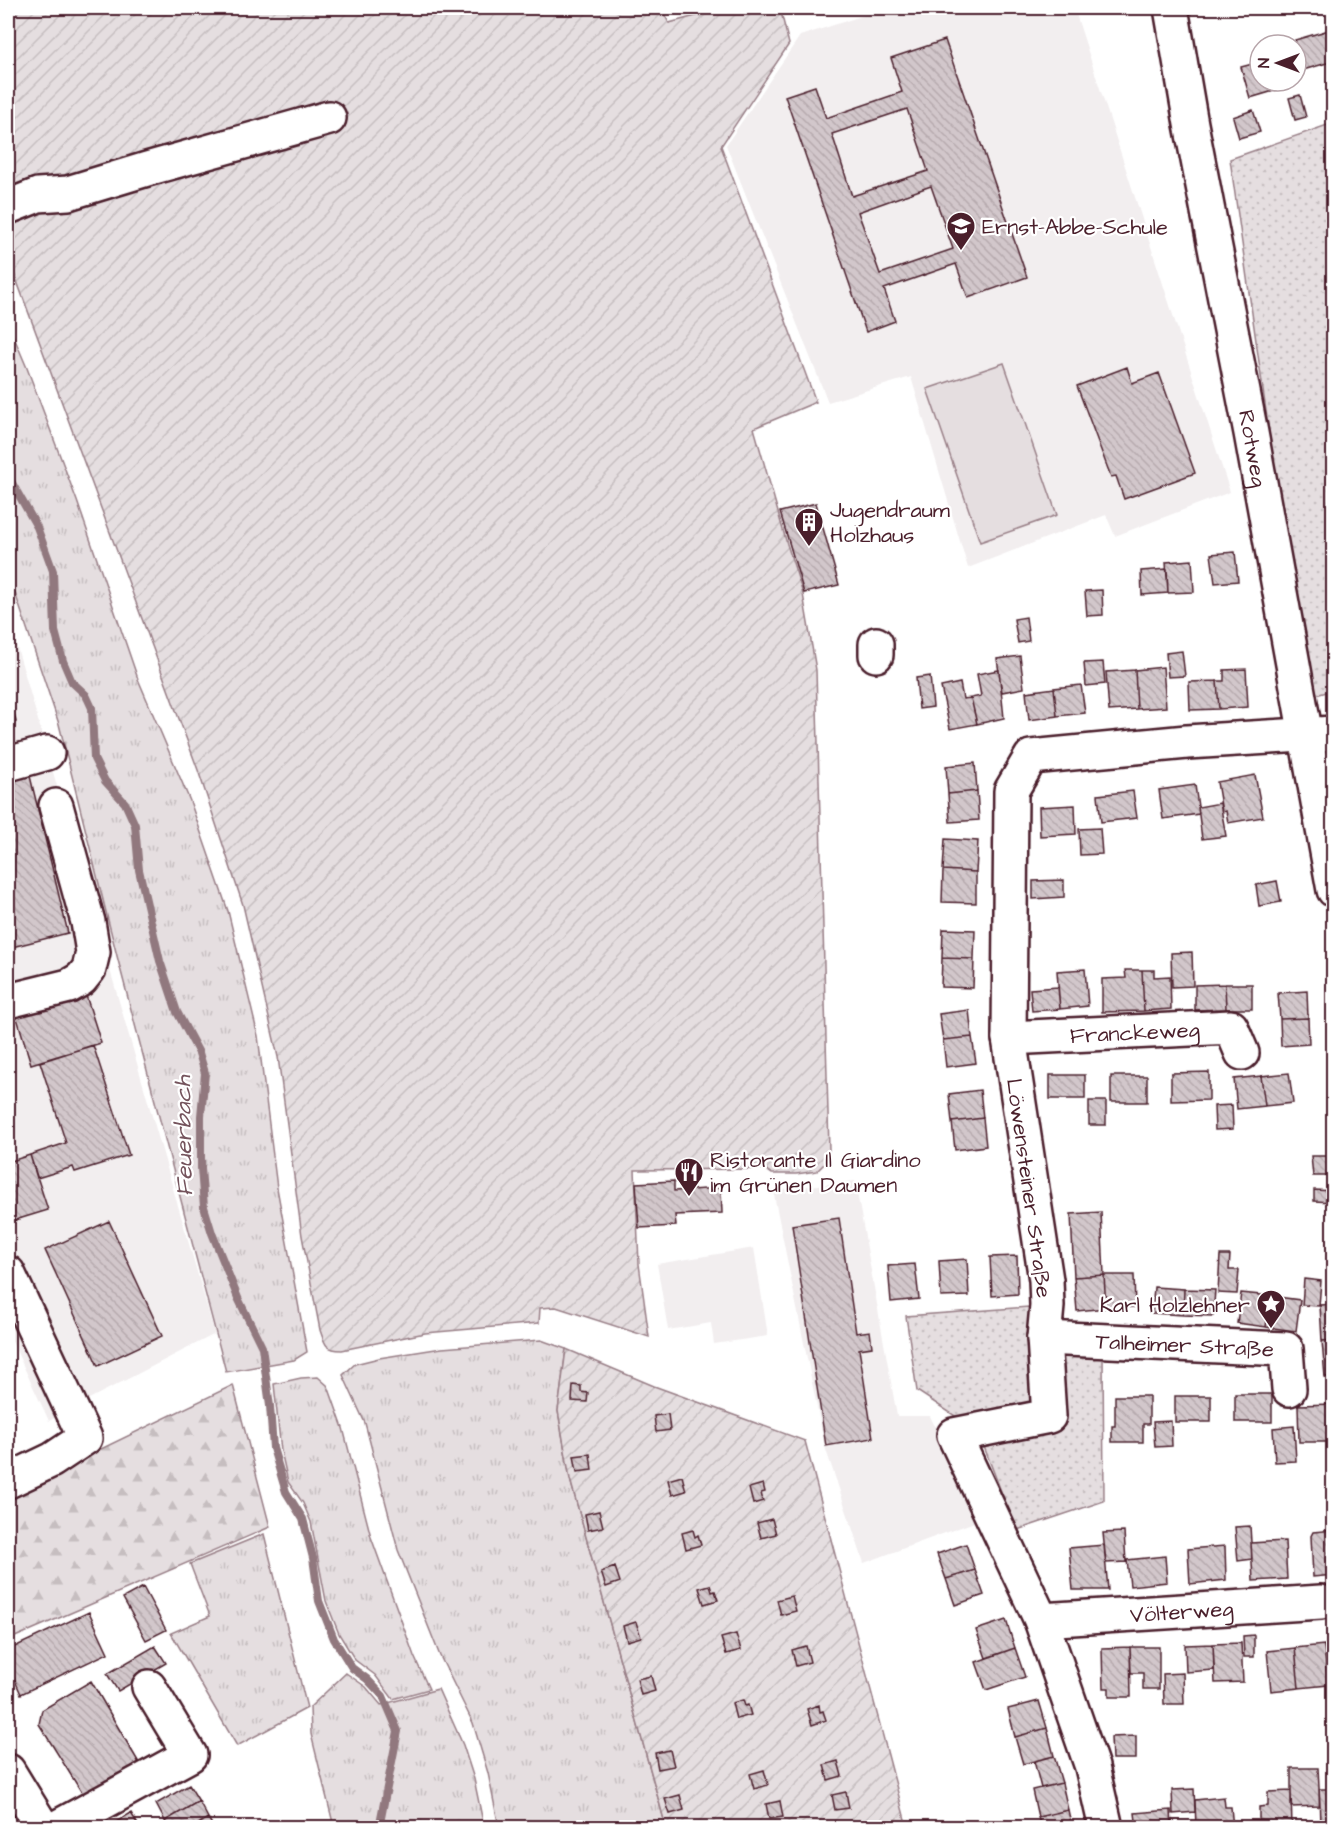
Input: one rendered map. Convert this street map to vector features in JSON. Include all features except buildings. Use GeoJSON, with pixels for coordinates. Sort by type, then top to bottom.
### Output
{"type":"FeatureCollection","features":[{"type":"Feature","properties":{"kind":"street","name":"Rotweg"},"geometry":{"type":"LineString","coordinates":[[1177,8],[1191,124],[1251,433],[1319,734],[1334,890]]}},
{"type":"Feature","properties":{"kind":"street"},"geometry":{"type":"LineString","coordinates":[[8,207],[38,195],[68,193],[158,165],[329,118]]}},
{"type":"Feature","properties":{"kind":"street","name":"Löwensteiner Straße"},"geometry":{"type":"LineString","coordinates":[[1106,1827],[1092,1767],[1041,1620],[954,1435],[1049,1416],[1044,1338],[1047,1306],[1046,1280],[1009,1038],[1011,791],[1031,757],[1186,742],[1319,734]]}},
{"type":"Feature","properties":{"kind":"street"},"geometry":{"type":"LineString","coordinates":[[8,764],[47,753]]}},
{"type":"Feature","properties":{"kind":"street"},"geometry":{"type":"LineString","coordinates":[[8,1001],[69,986],[81,979],[89,969],[93,952],[88,922],[56,806]]}},
{"type":"Feature","properties":{"kind":"street","name":"Franckeweg"},"geometry":{"type":"LineString","coordinates":[[1009,1038],[1231,1027],[1242,1053]]}},
{"type":"Feature","properties":{"kind":"street"},"geometry":{"type":"LineString","coordinates":[[8,1273],[85,1438],[52,1460],[8,1481]]}},
{"type":"Feature","properties":{"kind":"street","name":"Talheimer Straße"},"geometry":{"type":"LineString","coordinates":[[1044,1338],[1286,1349],[1289,1389]]}},
{"type":"Feature","properties":{"kind":"street","name":"Völterweg"},"geometry":{"type":"LineString","coordinates":[[1041,1620],[1321,1602]]}},
{"type":"Feature","properties":{"kind":"street"},"geometry":{"type":"LineString","coordinates":[[56,1827],[190,1755],[149,1687]]}},
{"type":"Feature","properties":{"kind":"street"},"geometry":{"type":"LineString","coordinates":[[8,1771],[43,1827]]}},
{"type":"Feature","properties":{"kind":"shaded area","name":"Ernst-Abbe-Schule"},"geometry":{"type":"Polygon","coordinates":[[[886,8],[1074,8],[1230,492],[1115,536],[1106,515],[968,568],[911,377],[828,402],[726,145],[800,36],[886,8]]]}},
{"type":"Feature","properties":{"kind":"shaded area"},"geometry":{"type":"Polygon","coordinates":[[[8,616],[215,1334],[49,1421],[8,1333],[8,616]]]}},
{"type":"Feature","properties":{"kind":"shaded area"},"geometry":{"type":"Polygon","coordinates":[[[855,1181],[897,1416],[930,1416],[980,1520],[864,1563],[825,1447],[773,1190],[855,1181]]]}},
{"type":"Feature","properties":{"kind":"shaded area"},"geometry":{"type":"Polygon","coordinates":[[[754,1248],[768,1336],[714,1344],[711,1323],[668,1330],[657,1264],[754,1248]]]}},
{"type":"Feature","properties":{"kind":"green space"},"geometry":{"type":"Polygon","coordinates":[[[8,8],[661,8],[669,23],[726,8],[780,8],[789,44],[721,146],[816,402],[754,428],[803,594],[816,670],[829,1150],[825,1163],[817,1171],[796,1174],[772,1174],[765,1169],[635,1170],[639,1264],[649,1337],[556,1307],[540,1308],[539,1323],[425,1333],[342,1350],[329,1348],[325,1343],[320,1330],[302,1236],[278,1057],[243,905],[198,770],[8,257],[8,8]]]}},
{"type":"Feature","properties":{"kind":"green space"},"geometry":{"type":"Polygon","coordinates":[[[1333,123],[1334,690],[1316,695],[1280,509],[1230,159],[1333,123]]]}},
{"type":"Feature","properties":{"kind":"green space"},"geometry":{"type":"Polygon","coordinates":[[[8,323],[77,501],[138,679],[190,801],[228,911],[258,1036],[277,1188],[307,1352],[294,1360],[226,1372],[59,724],[8,572],[8,323]]]}},
{"type":"Feature","properties":{"kind":"green space"},"geometry":{"type":"Polygon","coordinates":[[[1004,363],[1057,515],[980,542],[927,389],[1004,363]]]}},
{"type":"Feature","properties":{"kind":"green space"},"geometry":{"type":"Polygon","coordinates":[[[1029,1307],[1076,1346],[1103,1356],[1104,1501],[1017,1530],[978,1431],[917,1391],[906,1316],[1029,1307]]]}},
{"type":"Feature","properties":{"kind":"green space"},"geometry":{"type":"Polygon","coordinates":[[[541,1340],[566,1349],[558,1411],[570,1479],[666,1827],[499,1827],[488,1773],[473,1723],[440,1656],[398,1550],[365,1423],[343,1375],[355,1364],[379,1358],[442,1348],[541,1340]]]}},
{"type":"Feature","properties":{"kind":"green space"},"geometry":{"type":"Polygon","coordinates":[[[566,1349],[654,1386],[805,1441],[907,1827],[666,1827],[570,1479],[558,1411],[566,1349]]]}},
{"type":"Feature","properties":{"kind":"green space"},"geometry":{"type":"Polygon","coordinates":[[[318,1377],[328,1386],[343,1428],[371,1537],[414,1656],[429,1689],[393,1699],[375,1675],[355,1660],[339,1634],[326,1601],[311,1522],[303,1503],[288,1482],[281,1451],[274,1384],[318,1377]]]}},
{"type":"Feature","properties":{"kind":"green space"},"geometry":{"type":"Polygon","coordinates":[[[233,1385],[270,1527],[8,1640],[8,1494],[233,1385]]]}},
{"type":"Feature","properties":{"kind":"green space"},"geometry":{"type":"Polygon","coordinates":[[[264,1534],[307,1708],[237,1746],[171,1633],[210,1616],[190,1564],[264,1534]]]}},
{"type":"Feature","properties":{"kind":"green space"},"geometry":{"type":"Polygon","coordinates":[[[346,1673],[366,1687],[381,1705],[438,1689],[463,1745],[474,1779],[484,1827],[334,1827],[311,1734],[310,1707],[346,1673]]]}},
{"type":"Feature","properties":{"kind":"waterway","name":"Feuerbach"},"geometry":{"type":"LineString","coordinates":[[8,476],[37,527],[53,571],[55,631],[63,661],[72,682],[86,695],[92,708],[94,759],[105,781],[125,803],[135,825],[139,870],[160,961],[177,1012],[199,1053],[205,1073],[201,1116],[204,1207],[238,1298],[262,1347],[273,1448],[286,1492],[303,1519],[313,1558],[319,1601],[334,1639],[352,1668],[367,1679],[383,1696],[398,1731],[379,1828]]}},
{"type":"Feature","properties":{"kind":"place","name":"Ernst-Abbe-Schule"},"geometry":{"type":"Point","coordinates":[961,252]}},
{"type":"Feature","properties":{"kind":"place","name":"Jugendraum Holzhaus"},"geometry":{"type":"Point","coordinates":[809,548]}},
{"type":"Feature","properties":{"kind":"place","name":"Ristorante Il Giardino im Grünen Daumen"},"geometry":{"type":"Point","coordinates":[689,1198]}},
{"type":"Feature","properties":{"kind":"place","name":"Karl Holzlehner"},"geometry":{"type":"Point","coordinates":[1271,1330]}}]}
